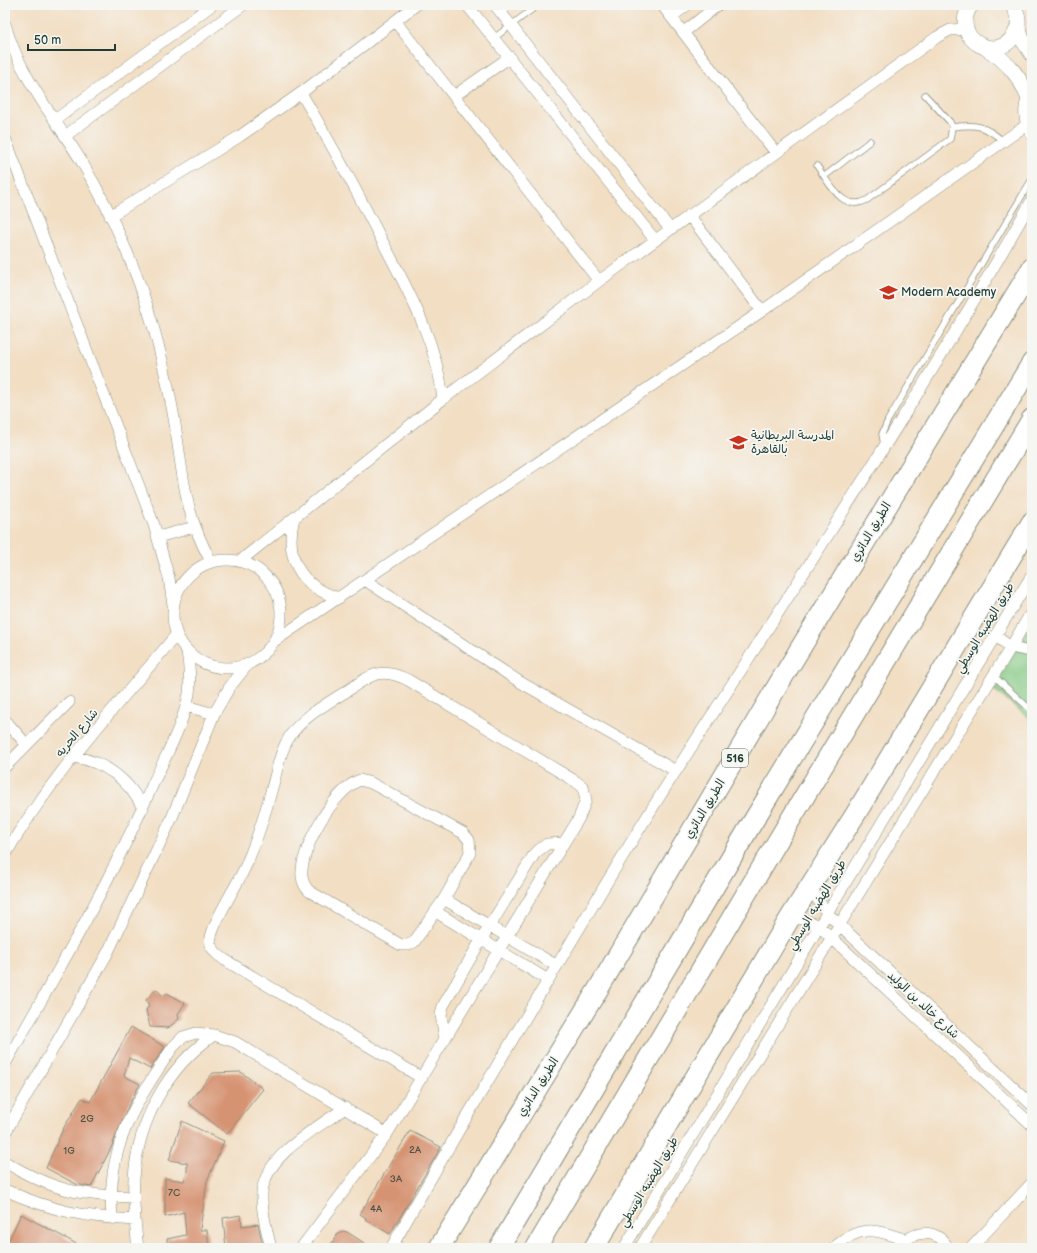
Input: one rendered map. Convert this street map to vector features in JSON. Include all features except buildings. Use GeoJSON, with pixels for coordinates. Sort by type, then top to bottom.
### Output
{"type":"FeatureCollection","features":[{"type":"Feature","properties":{"kind":"highway","name":"الطريق الدائري"},"geometry":{"type":"LineString","coordinates":[[439,1248],[600,986],[782,678],[1032,268]]}},
{"type":"Feature","properties":{"kind":"highway"},"geometry":{"type":"LineString","coordinates":[[499,1248],[745,835],[1032,363]]}},
{"type":"Feature","properties":{"kind":"highway"},"geometry":{"type":"LineString","coordinates":[[536,1248],[777,842],[1032,419]]}},
{"type":"Feature","properties":{"kind":"highway"},"geometry":{"type":"LineString","coordinates":[[594,1248],[790,918],[811,886],[1032,522]]}},
{"type":"Feature","properties":{"kind":"street"},"geometry":{"type":"LineString","coordinates":[[55,120],[212,5]]}},
{"type":"Feature","properties":{"kind":"street"},"geometry":{"type":"LineString","coordinates":[[65,136],[243,5]]}},
{"type":"Feature","properties":{"kind":"street"},"geometry":{"type":"LineString","coordinates":[[110,216],[240,136],[301,93],[416,5]]}},
{"type":"Feature","properties":{"kind":"street"},"geometry":{"type":"LineString","coordinates":[[467,5],[655,240]]}},
{"type":"Feature","properties":{"kind":"street"},"geometry":{"type":"LineString","coordinates":[[495,5],[670,229]]}},
{"type":"Feature","properties":{"kind":"street"},"geometry":{"type":"LineString","coordinates":[[662,5],[776,153]]}},
{"type":"Feature","properties":{"kind":"street"},"geometry":{"type":"LineString","coordinates":[[671,17],[687,5]]}},
{"type":"Feature","properties":{"kind":"street"},"geometry":{"type":"LineString","coordinates":[[684,32],[718,5]]}},
{"type":"Feature","properties":{"kind":"street"},"geometry":{"type":"LineString","coordinates":[[273,642],[762,311],[1003,141],[1030,128],[1026,110],[1030,97],[1017,74],[1003,59],[974,41],[966,29],[965,19],[971,5]]}},
{"type":"Feature","properties":{"kind":"street"},"geometry":{"type":"LineString","coordinates":[[1014,6],[1018,17],[1018,27],[1022,39],[1032,54]]}},
{"type":"Feature","properties":{"kind":"street"},"geometry":{"type":"LineString","coordinates":[[395,21],[599,281]]}},
{"type":"Feature","properties":{"kind":"street"},"geometry":{"type":"LineString","coordinates":[[5,24],[9,40],[20,64],[84,165],[126,250],[152,326],[172,407],[184,490],[194,527],[211,561]]}},
{"type":"Feature","properties":{"kind":"street"},"geometry":{"type":"LineString","coordinates":[[986,48],[997,48],[1006,44],[1014,36],[1018,27]]}},
{"type":"Feature","properties":{"kind":"street"},"geometry":{"type":"LineString","coordinates":[[240,561],[443,399],[689,215],[943,33],[950,30],[966,29]]}},
{"type":"Feature","properties":{"kind":"street"},"geometry":{"type":"LineString","coordinates":[[454,96],[510,57]]}},
{"type":"Feature","properties":{"kind":"street"},"geometry":{"type":"LineString","coordinates":[[301,93],[347,171],[419,312],[436,360],[443,399]]}},
{"type":"Feature","properties":{"kind":"street"},"geometry":{"type":"LineString","coordinates":[[5,138],[158,538],[173,605],[173,620],[176,634],[187,651],[200,662],[216,667],[232,668],[248,664]]}},
{"type":"Feature","properties":{"kind":"street"},"geometry":{"type":"LineString","coordinates":[[391,1248],[477,1097],[548,980],[676,771],[748,662],[884,448],[1032,200]]}},
{"type":"Feature","properties":{"kind":"street"},"geometry":{"type":"LineString","coordinates":[[689,215],[762,311]]}},
{"type":"Feature","properties":{"kind":"street"},"geometry":{"type":"LineString","coordinates":[[294,518],[290,539],[291,549],[298,569],[303,577],[315,588],[338,598]]}},
{"type":"Feature","properties":{"kind":"street"},"geometry":{"type":"LineString","coordinates":[[158,538],[194,527]]}},
{"type":"Feature","properties":{"kind":"street"},"geometry":{"type":"LineString","coordinates":[[5,1133],[103,960],[129,910],[171,820],[214,714],[229,688],[248,664],[267,651],[273,642],[280,620],[281,609],[277,593],[268,578],[256,567],[240,561],[226,559],[211,561],[198,568],[186,578],[178,590],[173,605]]}},
{"type":"Feature","properties":{"kind":"street","name":"طريق الهضبه الوسطي"},"geometry":{"type":"LineString","coordinates":[[624,1248],[1032,575]]}},
{"type":"Feature","properties":{"kind":"street"},"geometry":{"type":"LineString","coordinates":[[365,580],[520,682],[676,771]]}},
{"type":"Feature","properties":{"kind":"street"},"geometry":{"type":"LineString","coordinates":[[640,1248],[994,676],[1032,611]]}},
{"type":"Feature","properties":{"kind":"street","name":"شارع الحريه"},"geometry":{"type":"LineString","coordinates":[[5,855],[30,814],[74,757],[176,634]]}},
{"type":"Feature","properties":{"kind":"street"},"geometry":{"type":"LineString","coordinates":[[995,636],[1011,647]]}},
{"type":"Feature","properties":{"kind":"street"},"geometry":{"type":"LineString","coordinates":[[5,1064],[97,900],[143,808],[186,706],[190,679],[187,651]]}},
{"type":"Feature","properties":{"kind":"street"},"geometry":{"type":"LineString","coordinates":[[301,1248],[387,1134],[422,1078],[564,843],[584,806],[586,794],[583,787],[398,675],[386,672],[372,675],[304,721],[290,736],[282,753],[253,848],[237,885],[212,930],[210,945],[217,954],[225,960],[422,1078]]}},
{"type":"Feature","properties":{"kind":"street"},"geometry":{"type":"LineString","coordinates":[[5,767],[69,702]]}},
{"type":"Feature","properties":{"kind":"street"},"geometry":{"type":"LineString","coordinates":[[186,706],[214,714]]}},
{"type":"Feature","properties":{"kind":"street"},"geometry":{"type":"LineString","coordinates":[[5,720],[26,744]]}},
{"type":"Feature","properties":{"kind":"street"},"geometry":{"type":"LineString","coordinates":[[74,757],[93,761],[119,776],[133,790],[143,808]]}},
{"type":"Feature","properties":{"kind":"street"},"geometry":{"type":"LineString","coordinates":[[360,780],[371,783],[467,836],[471,844],[470,854],[444,899],[414,942],[404,946],[309,891],[306,887],[302,872],[312,840],[328,811],[349,786],[360,780]]}},
{"type":"Feature","properties":{"kind":"street"},"geometry":{"type":"LineString","coordinates":[[445,1039],[442,1019],[443,1006],[481,940],[535,853],[547,844],[564,843]]}},
{"type":"Feature","properties":{"kind":"street","name":"شارع خالد بن الوليد"},"geometry":{"type":"LineString","coordinates":[[811,886],[816,897],[827,913],[1032,1105]]}},
{"type":"Feature","properties":{"kind":"street"},"geometry":{"type":"LineString","coordinates":[[444,899],[557,966]]}},
{"type":"Feature","properties":{"kind":"street"},"geometry":{"type":"LineString","coordinates":[[436,912],[548,980]]}},
{"type":"Feature","properties":{"kind":"street","name":"شارع خالد بن الوليد"},"geometry":{"type":"LineString","coordinates":[[790,918],[802,919],[819,926],[1032,1125]]}},
{"type":"Feature","properties":{"kind":"street"},"geometry":{"type":"LineString","coordinates":[[112,1218],[110,1196],[112,1175],[123,1133],[141,1094],[178,1041],[183,1037],[196,1033],[214,1035],[235,1042],[387,1134]]}},
{"type":"Feature","properties":{"kind":"street"},"geometry":{"type":"LineString","coordinates":[[138,1248],[134,1220],[134,1197],[137,1158],[145,1126],[168,1080],[184,1060],[214,1035]]}},
{"type":"Feature","properties":{"kind":"street"},"geometry":{"type":"LineString","coordinates":[[141,1094],[156,1102]]}},
{"type":"Feature","properties":{"kind":"street"},"geometry":{"type":"LineString","coordinates":[[271,1248],[262,1201],[264,1184],[271,1168],[282,1154],[345,1108]]}},
{"type":"Feature","properties":{"kind":"street"},"geometry":{"type":"LineString","coordinates":[[5,1162],[25,1174],[64,1190],[110,1196],[134,1197]]}},
{"type":"Feature","properties":{"kind":"street"},"geometry":{"type":"LineString","coordinates":[[971,1248],[1032,1183]]}},
{"type":"Feature","properties":{"kind":"street"},"geometry":{"type":"LineString","coordinates":[[5,1190],[59,1210],[89,1217],[134,1220]]}},
{"type":"Feature","properties":{"kind":"street"},"geometry":{"type":"LineString","coordinates":[[834,1248],[849,1236],[865,1230],[882,1231],[903,1244],[918,1234],[931,1234],[942,1240],[948,1248]]}},
{"type":"Feature","properties":{"kind":"lane"},"geometry":{"type":"LineString","coordinates":[[494,38],[538,5]]}},
{"type":"Feature","properties":{"kind":"lane"},"geometry":{"type":"LineString","coordinates":[[817,166],[842,199],[847,203],[861,203],[950,139],[952,127],[925,94]]}},
{"type":"Feature","properties":{"kind":"lane"},"geometry":{"type":"LineString","coordinates":[[952,127],[969,125],[984,127],[1003,141]]}},
{"type":"Feature","properties":{"kind":"lane"},"geometry":{"type":"LineString","coordinates":[[825,176],[870,141]]}},
{"type":"Feature","properties":{"kind":"lane"},"geometry":{"type":"LineString","coordinates":[[884,448],[882,434],[884,428],[923,359],[1032,179]]}},
{"type":"Feature","properties":{"kind":"lane"},"geometry":{"type":"LineString","coordinates":[[954,307],[965,314]]}},
{"type":"Feature","properties":{"kind":"lane"},"geometry":{"type":"LineString","coordinates":[[923,359],[934,365]]}},
{"type":"Feature","properties":{"kind":"lane"},"geometry":{"type":"LineString","coordinates":[[1011,647],[1020,647],[1032,650]]}},
{"type":"Feature","properties":{"kind":"lane"},"geometry":{"type":"LineString","coordinates":[[1011,647],[1016,651],[1032,654]]}},
{"type":"Feature","properties":{"kind":"lane"},"geometry":{"type":"LineString","coordinates":[[994,676],[1032,712]]}},
{"type":"Feature","properties":{"kind":"green space"},"geometry":{"type":"Polygon","coordinates":[[[1032,621],[1032,720],[993,689],[1032,621]]]}},
{"type":"Feature","properties":{"kind":"place","name":"Modern Academy"},"geometry":{"type":"Point","coordinates":[888,292]}},
{"type":"Feature","properties":{"kind":"place","name":"المدرسة البريطانية بالقاهرة"},"geometry":{"type":"Point","coordinates":[738,442]}}]}
